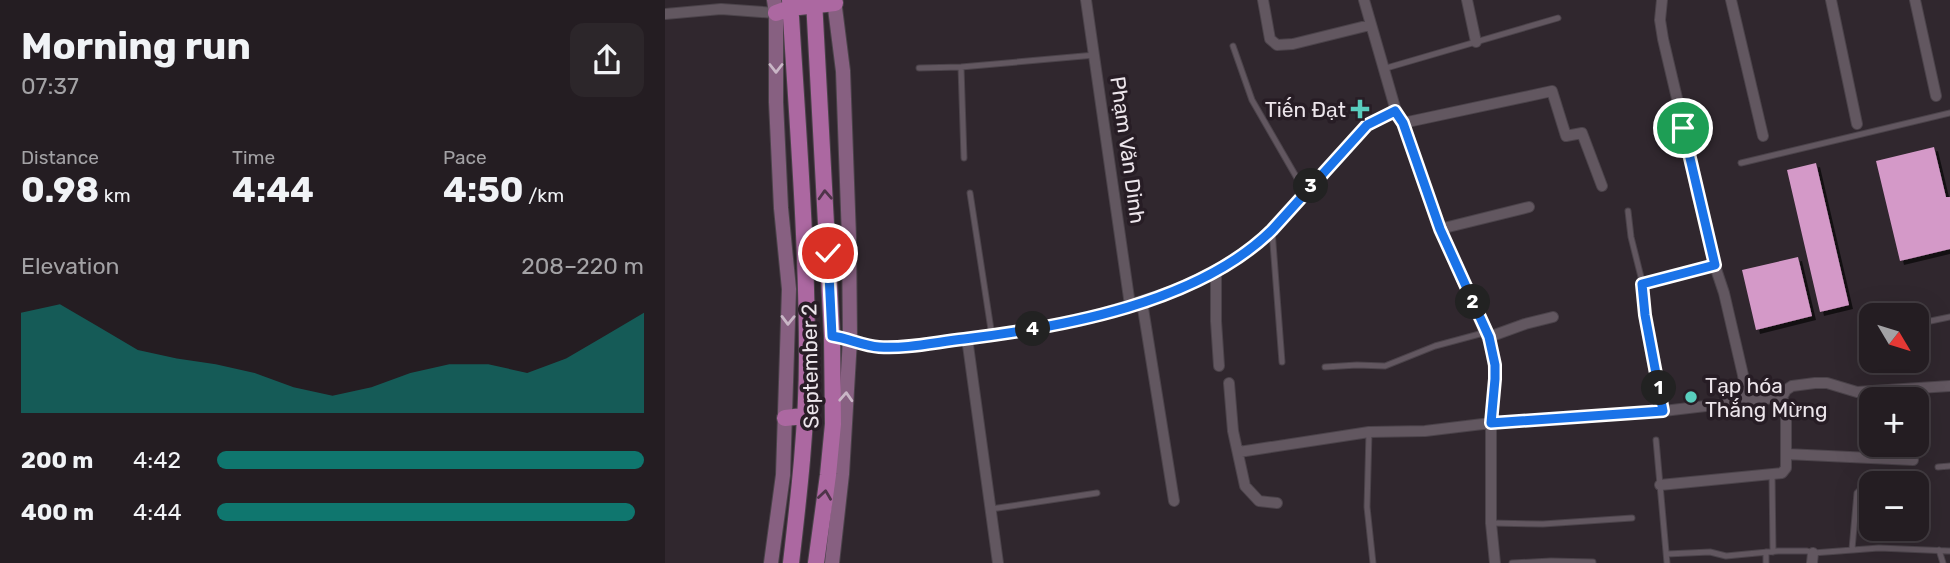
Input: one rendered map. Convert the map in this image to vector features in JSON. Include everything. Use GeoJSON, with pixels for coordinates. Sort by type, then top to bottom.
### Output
{"type":"FeatureCollection","features":[{"type":"Feature","properties":{"kind":"main road"},"geometry":{"type":"LineString","coordinates":[[783,5],[835,1]]}},
{"type":"Feature","properties":{"kind":"main road","name":"September 2"},"geometry":{"type":"LineString","coordinates":[[815,563],[828,475],[839,424],[850,339],[843,71],[835,1]]}},
{"type":"Feature","properties":{"kind":"main road","name":"September 2"},"geometry":{"type":"LineString","coordinates":[[814,2],[842,474],[832,563]]}},
{"type":"Feature","properties":{"kind":"main road","name":"September 2"},"geometry":{"type":"LineString","coordinates":[[783,5],[806,262],[807,359],[801,479],[791,563]]}},
{"type":"Feature","properties":{"kind":"main road","name":"September 2"},"geometry":{"type":"LineString","coordinates":[[771,563],[783,475],[789,289],[781,208],[776,102],[783,5]]}},
{"type":"Feature","properties":{"kind":"main road"},"geometry":{"type":"LineString","coordinates":[[785,418],[804,416]]}},
{"type":"Feature","properties":{"kind":"street","name":"Phạm Văn Dinh"},"geometry":{"type":"LineString","coordinates":[[1086,0],[1136,304],[1174,501]]}},
{"type":"Feature","properties":{"kind":"street"},"geometry":{"type":"LineString","coordinates":[[1263,0],[1270,39],[1277,45],[1293,44],[1370,25]]}},
{"type":"Feature","properties":{"kind":"street"},"geometry":{"type":"LineString","coordinates":[[1364,0],[1395,111],[1403,123],[1440,229],[1488,335],[1495,365],[1491,423],[1491,523],[1495,563]]}},
{"type":"Feature","properties":{"kind":"street"},"geometry":{"type":"LineString","coordinates":[[1467,0],[1476,42]]}},
{"type":"Feature","properties":{"kind":"street"},"geometry":{"type":"LineString","coordinates":[[1662,0],[1660,20],[1747,401]]}},
{"type":"Feature","properties":{"kind":"street"},"geometry":{"type":"LineString","coordinates":[[1731,0],[1763,136]]}},
{"type":"Feature","properties":{"kind":"street"},"geometry":{"type":"LineString","coordinates":[[1831,0],[1857,124]]}},
{"type":"Feature","properties":{"kind":"street"},"geometry":{"type":"LineString","coordinates":[[1915,0],[1937,96]]}},
{"type":"Feature","properties":{"kind":"street"},"geometry":{"type":"LineString","coordinates":[[665,14],[783,5]]}},
{"type":"Feature","properties":{"kind":"street"},"geometry":{"type":"LineString","coordinates":[[1403,123],[1552,91],[1566,136],[1583,133],[1602,186]]}},
{"type":"Feature","properties":{"kind":"street"},"geometry":{"type":"LineString","coordinates":[[832,336],[875,347],[992,336],[1083,320],[1176,290],[1216,271],[1258,243],[1367,125],[1395,111]]}},
{"type":"Feature","properties":{"kind":"street"},"geometry":{"type":"LineString","coordinates":[[1440,229],[1529,207]]}},
{"type":"Feature","properties":{"kind":"street"},"geometry":{"type":"LineString","coordinates":[[1216,271],[1219,366]]}},
{"type":"Feature","properties":{"kind":"street"},"geometry":{"type":"LineString","coordinates":[[1488,335],[1553,317]]}},
{"type":"Feature","properties":{"kind":"street"},"geometry":{"type":"LineString","coordinates":[[967,338],[998,563]]}},
{"type":"Feature","properties":{"kind":"street"},"geometry":{"type":"LineString","coordinates":[[1229,383],[1233,430],[1245,486],[1259,501],[1277,503]]}},
{"type":"Feature","properties":{"kind":"street"},"geometry":{"type":"LineString","coordinates":[[1660,485],[1782,473],[1786,468],[1786,411],[1782,397],[1792,386],[1827,383],[1857,392],[1950,386]]}},
{"type":"Feature","properties":{"kind":"street"},"geometry":{"type":"LineString","coordinates":[[1238,452],[1369,432],[1425,431],[1491,423],[1663,411],[1782,397]]}},
{"type":"Feature","properties":{"kind":"street"},"geometry":{"type":"LineString","coordinates":[[1786,454],[1913,460]]}},
{"type":"Feature","properties":{"kind":"lane"},"geometry":{"type":"LineString","coordinates":[[1383,69],[1558,18]]}},
{"type":"Feature","properties":{"kind":"lane"},"geometry":{"type":"LineString","coordinates":[[1233,47],[1252,100],[1305,192]]}},
{"type":"Feature","properties":{"kind":"lane"},"geometry":{"type":"LineString","coordinates":[[919,68],[1095,55]]}},
{"type":"Feature","properties":{"kind":"lane"},"geometry":{"type":"LineString","coordinates":[[961,66],[964,158]]}},
{"type":"Feature","properties":{"kind":"lane"},"geometry":{"type":"LineString","coordinates":[[1741,163],[1950,113]]}},
{"type":"Feature","properties":{"kind":"lane"},"geometry":{"type":"LineString","coordinates":[[970,193],[992,336]]}},
{"type":"Feature","properties":{"kind":"lane"},"geometry":{"type":"LineString","coordinates":[[1628,211],[1663,411]]}},
{"type":"Feature","properties":{"kind":"lane"},"geometry":{"type":"LineString","coordinates":[[1272,230],[1282,362]]}},
{"type":"Feature","properties":{"kind":"lane"},"geometry":{"type":"LineString","coordinates":[[1642,284],[1715,265]]}},
{"type":"Feature","properties":{"kind":"lane"},"geometry":{"type":"LineString","coordinates":[[1929,321],[1950,317]]}},
{"type":"Feature","properties":{"kind":"lane"},"geometry":{"type":"LineString","coordinates":[[1325,367],[1385,366],[1435,346],[1488,335]]}},
{"type":"Feature","properties":{"kind":"lane"},"geometry":{"type":"LineString","coordinates":[[1369,432],[1367,507],[1373,563]]}},
{"type":"Feature","properties":{"kind":"lane"},"geometry":{"type":"LineString","coordinates":[[1657,440],[1667,563]]}},
{"type":"Feature","properties":{"kind":"lane"},"geometry":{"type":"LineString","coordinates":[[1938,467],[1950,466]]}},
{"type":"Feature","properties":{"kind":"lane"},"geometry":{"type":"LineString","coordinates":[[1766,563],[1770,552],[1772,474]]}},
{"type":"Feature","properties":{"kind":"lane"},"geometry":{"type":"LineString","coordinates":[[1852,550],[1859,491]]}},
{"type":"Feature","properties":{"kind":"lane"},"geometry":{"type":"LineString","coordinates":[[991,509],[1097,493]]}},
{"type":"Feature","properties":{"kind":"lane"},"geometry":{"type":"LineString","coordinates":[[1491,523],[1543,524],[1632,518]]}},
{"type":"Feature","properties":{"kind":"lane"},"geometry":{"type":"LineString","coordinates":[[1667,554],[1710,552],[1726,556],[1807,551],[1813,558],[1879,548],[1950,551]]}},
{"type":"Feature","properties":{"kind":"lane"},"geometry":{"type":"LineString","coordinates":[[1939,550],[1943,563]]}},
{"type":"Feature","properties":{"kind":"lane"},"geometry":{"type":"LineString","coordinates":[[1512,563],[1593,562]]}},
{"type":"Feature","properties":{"kind":"building"},"geometry":{"type":"Polygon","coordinates":[[[1934,147],[1946,197],[1950,197],[1950,249],[1900,261],[1876,161],[1934,147]]]}},
{"type":"Feature","properties":{"kind":"building"},"geometry":{"type":"Polygon","coordinates":[[[1816,163],[1849,305],[1820,312],[1787,170],[1816,163]]]}},
{"type":"Feature","properties":{"kind":"building"},"geometry":{"type":"Polygon","coordinates":[[[1798,257],[1812,316],[1756,330],[1742,270],[1798,257]]]}},
{"type":"Feature","properties":{"kind":"place","name":"Tiến Đạt"},"geometry":{"type":"Point","coordinates":[1360,109]}},
{"type":"Feature","properties":{"kind":"place","name":"Tạp hóa Thắng Mừng"},"geometry":{"type":"Point","coordinates":[1691,397]}},
{"type":"Feature","properties":{"kind":"route"},"geometry":{"type":"LineString","coordinates":[[828,253],[832,336],[875,347],[896,347],[992,336],[1083,320],[1176,290],[1216,271],[1258,243],[1367,125],[1395,111],[1403,123],[1440,229],[1489,337],[1495,365],[1491,423],[1663,411],[1642,284],[1715,265],[1683,128]]}}]}
